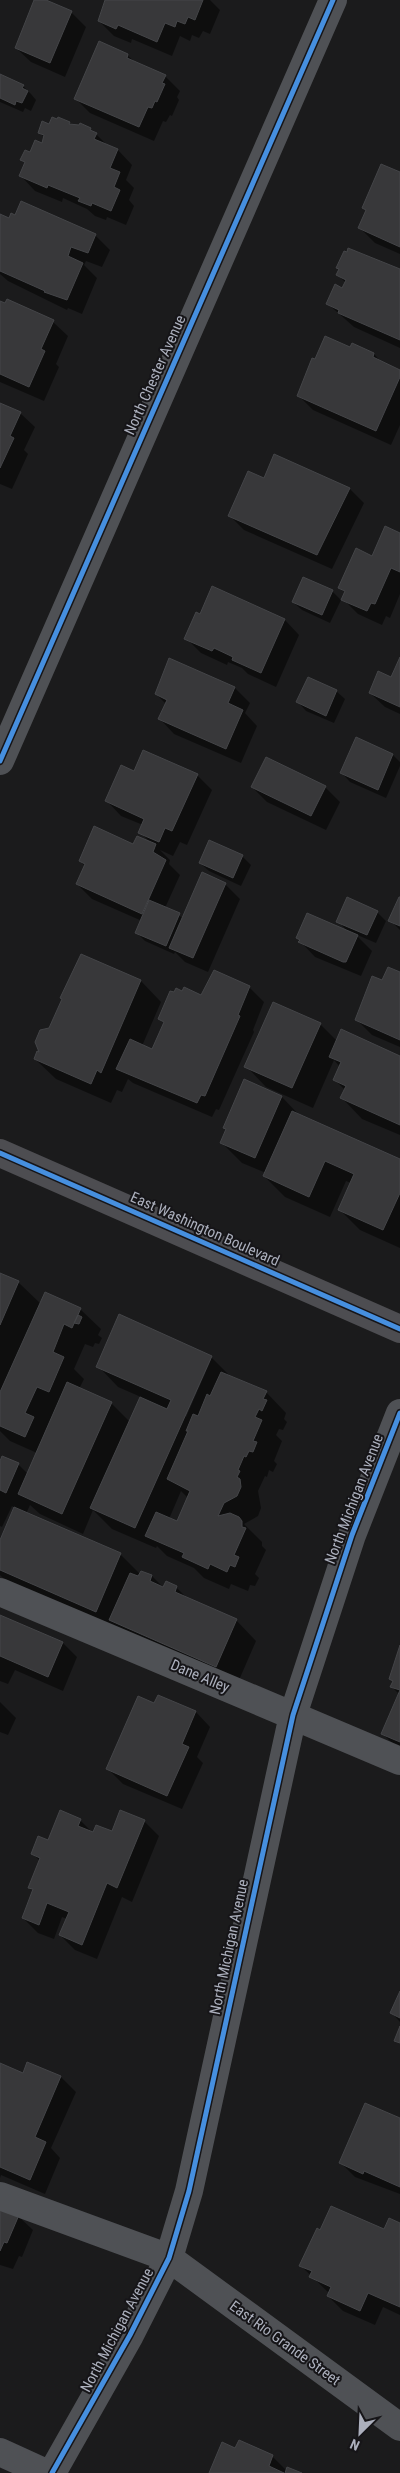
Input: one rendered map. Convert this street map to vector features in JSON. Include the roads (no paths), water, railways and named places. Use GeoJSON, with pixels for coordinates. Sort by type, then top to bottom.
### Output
{"type":"FeatureCollection","features":[{"type":"Feature","properties":{"kind":"main road","name":"East Washington Boulevard"},"geometry":{"type":"LineString","coordinates":[[0,1152],[400,1329]]}},
{"type":"Feature","properties":{"kind":"street","name":"North Chester Avenue"},"geometry":{"type":"LineString","coordinates":[[0,761],[333,0]]}},
{"type":"Feature","properties":{"kind":"street","name":"North Michigan Avenue"},"geometry":{"type":"LineString","coordinates":[[52,2473],[130,2335],[169,2258],[189,2191],[293,1715],[352,1535],[400,1413]]}},
{"type":"Feature","properties":{"kind":"street","name":"Dane Alley"},"geometry":{"type":"LineString","coordinates":[[0,1592],[400,1761]]}},
{"type":"Feature","properties":{"kind":"street","name":"East Rio Grande Street"},"geometry":{"type":"LineString","coordinates":[[0,2196],[169,2258],[400,2427]]}},
{"type":"Feature","properties":{"kind":"street"},"geometry":{"type":"LineString","coordinates":[[0,2452],[46,2473]]}}]}
